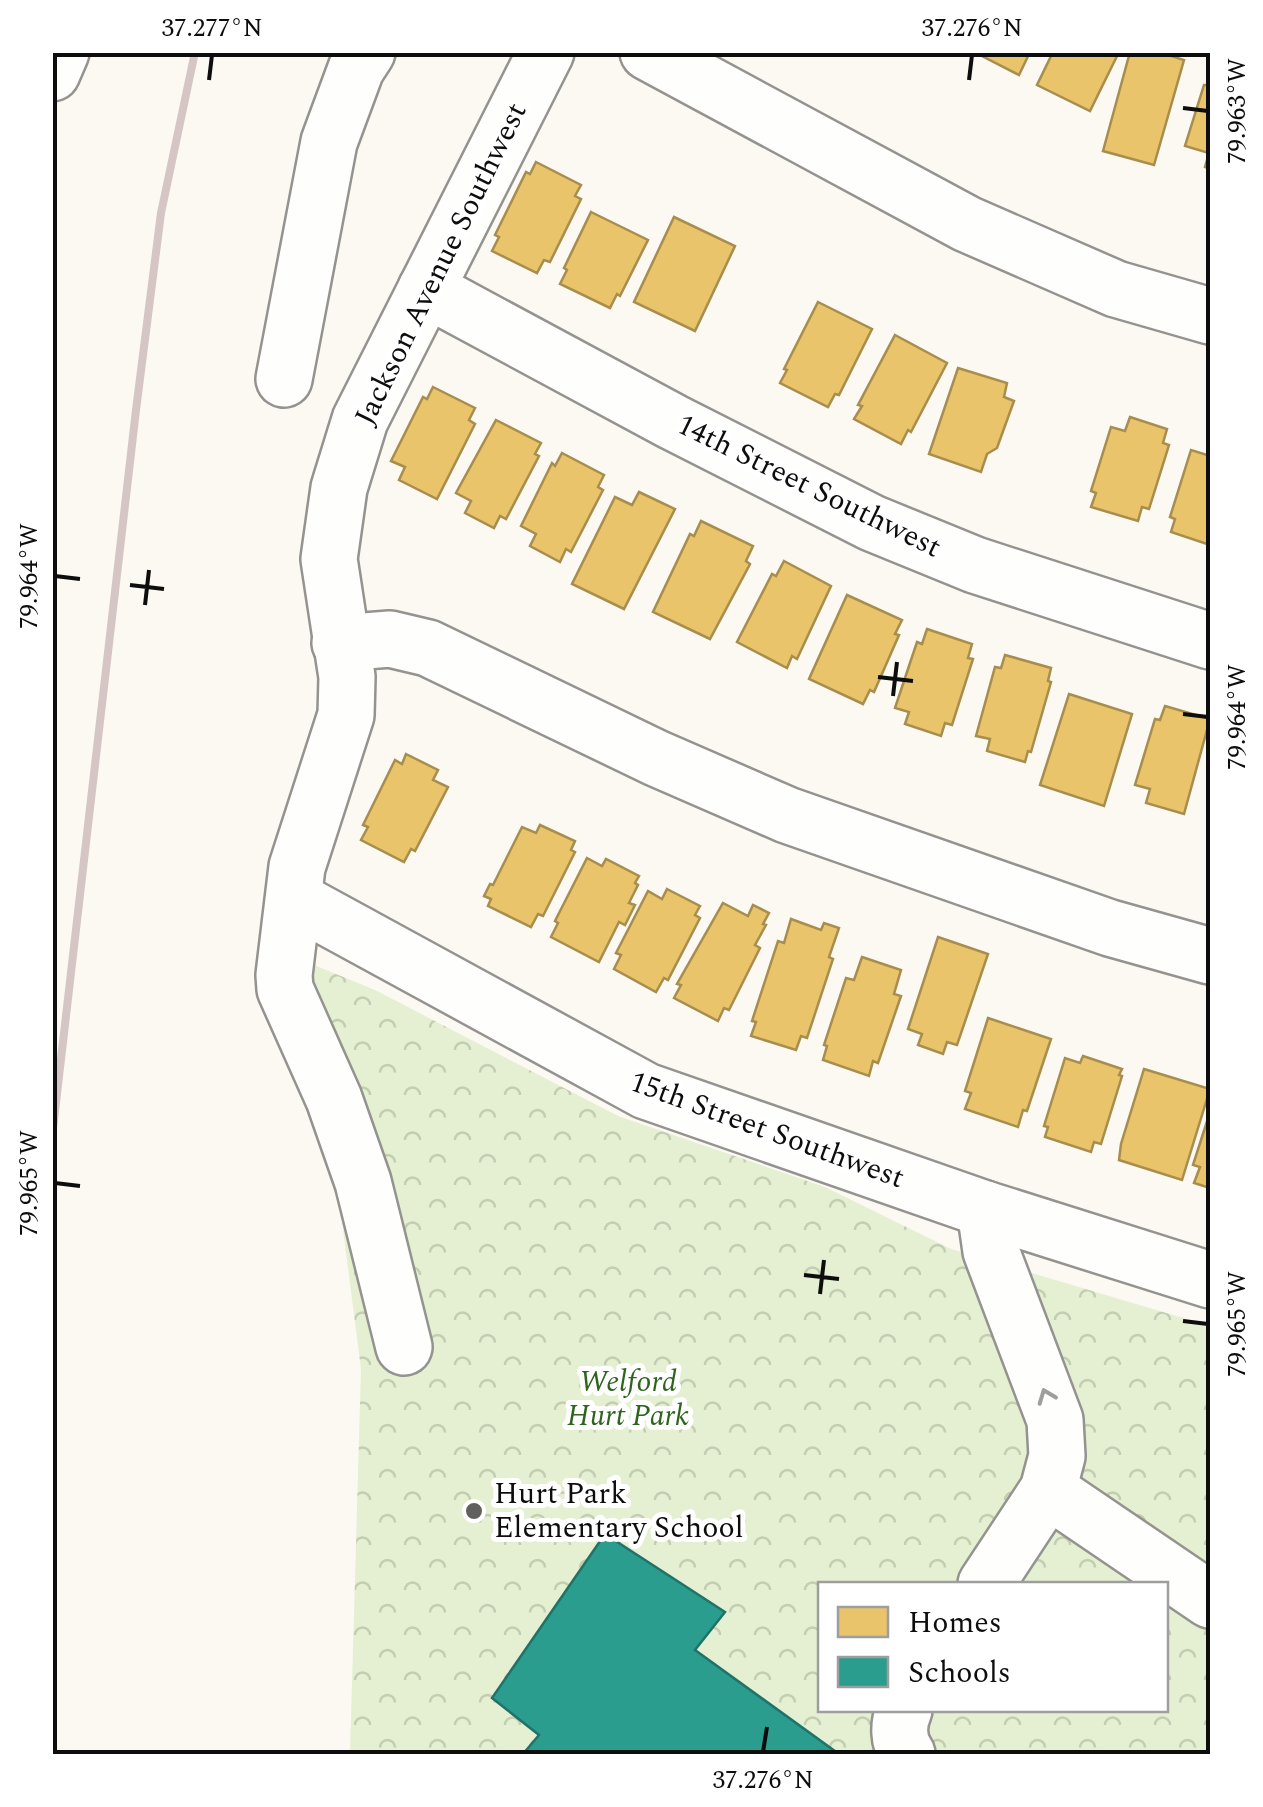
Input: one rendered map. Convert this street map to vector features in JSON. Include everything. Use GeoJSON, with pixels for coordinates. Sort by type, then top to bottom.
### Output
{"type":"FeatureCollection","features":[{"type":"Feature","properties":{"kind":"street"},"geometry":{"type":"LineString","coordinates":[[52,73],[61,52]]}},
{"type":"Feature","properties":{"kind":"street"},"geometry":{"type":"LineString","coordinates":[[284,379],[328,142],[356,69],[367,52]]}},
{"type":"Feature","properties":{"kind":"street","name":"Jackson Avenue Southwest"},"geometry":{"type":"LineString","coordinates":[[404,1347],[364,1182],[284,976],[297,866],[346,715],[346,677],[329,558],[339,488],[360,420],[546,52]]}},
{"type":"Feature","properties":{"kind":"street"},"geometry":{"type":"LineString","coordinates":[[648,52],[967,224],[1116,289],[1210,316]]}},
{"type":"Feature","properties":{"kind":"street","name":"14th Street Southwest"},"geometry":{"type":"LineString","coordinates":[[426,289],[673,422],[872,523],[975,564],[1210,640]]}},
{"type":"Feature","properties":{"kind":"street"},"geometry":{"type":"LineString","coordinates":[[340,643],[390,640],[428,648],[656,758],[787,815],[1110,928],[1210,956]]}},
{"type":"Feature","properties":{"kind":"street","name":"15th Street Southwest"},"geometry":{"type":"LineString","coordinates":[[294,899],[646,1091],[985,1209],[1210,1280]]}},
{"type":"Feature","properties":{"kind":"street"},"geometry":{"type":"LineString","coordinates":[[985,1209],[990,1251],[1055,1420],[1057,1456],[1048,1490],[987,1582]]}},
{"type":"Feature","properties":{"kind":"street"},"geometry":{"type":"LineString","coordinates":[[1048,1490],[1210,1600]]}},
{"type":"Feature","properties":{"kind":"street"},"geometry":{"type":"LineString","coordinates":[[903,1712],[901,1746],[906,1754]]}},
{"type":"Feature","properties":{"kind":"green space","name":"Welford Hurt Park"},"geometry":{"type":"Polygon","coordinates":[[[309,963],[375,990],[618,1116],[825,1187],[951,1249],[1210,1326],[1210,1754],[350,1754],[361,1369],[309,963]]]}},
{"type":"Feature","properties":{"kind":"building: Homes"},"geometry":{"type":"Polygon","coordinates":[[[974,52],[1030,52],[1019,75],[974,52]]]}},
{"type":"Feature","properties":{"kind":"building: Homes"},"geometry":{"type":"Polygon","coordinates":[[[1053,52],[1118,54],[1090,111],[1037,85],[1053,52]]]}},
{"type":"Feature","properties":{"kind":"building: Homes"},"geometry":{"type":"Polygon","coordinates":[[[1130,52],[1159,52],[1184,60],[1154,165],[1103,151],[1130,52]]]}},
{"type":"Feature","properties":{"kind":"building: Homes"},"geometry":{"type":"Polygon","coordinates":[[[1204,85],[1210,85],[1210,169],[1205,167],[1209,153],[1185,146],[1204,85]]]}},
{"type":"Feature","properties":{"kind":"building: Homes"},"geometry":{"type":"Polygon","coordinates":[[[536,162],[581,185],[575,196],[581,199],[550,262],[544,260],[537,273],[492,251],[499,237],[495,235],[526,172],[530,174],[536,162]]]}},
{"type":"Feature","properties":{"kind":"building: Homes"},"geometry":{"type":"Polygon","coordinates":[[[591,212],[648,240],[610,308],[560,284],[591,212]]]}},
{"type":"Feature","properties":{"kind":"building: Homes"},"geometry":{"type":"Polygon","coordinates":[[[674,217],[735,246],[695,331],[634,302],[674,217]]]}},
{"type":"Feature","properties":{"kind":"building: Homes"},"geometry":{"type":"Polygon","coordinates":[[[818,302],[872,329],[839,395],[835,394],[828,407],[780,383],[818,302]]]}},
{"type":"Feature","properties":{"kind":"building: Homes"},"geometry":{"type":"Polygon","coordinates":[[[895,335],[947,363],[901,444],[854,419],[895,335]]]}},
{"type":"Feature","properties":{"kind":"building: Homes"},"geometry":{"type":"Polygon","coordinates":[[[958,368],[1007,383],[1004,397],[1014,401],[997,448],[987,454],[981,472],[929,454],[958,368]]]}},
{"type":"Feature","properties":{"kind":"building: Homes"},"geometry":{"type":"Polygon","coordinates":[[[433,387],[475,408],[469,420],[475,424],[437,499],[399,480],[405,467],[391,461],[423,397],[427,399],[433,387]]]}},
{"type":"Feature","properties":{"kind":"building: Homes"},"geometry":{"type":"Polygon","coordinates":[[[1130,417],[1167,429],[1163,443],[1169,445],[1149,509],[1142,507],[1138,521],[1091,507],[1096,493],[1091,491],[1111,427],[1125,431],[1130,417]]]}},
{"type":"Feature","properties":{"kind":"building: Homes"},"geometry":{"type":"Polygon","coordinates":[[[496,420],[541,443],[535,454],[539,456],[506,519],[500,516],[494,528],[465,513],[471,501],[456,493],[496,420]]]}},
{"type":"Feature","properties":{"kind":"building: Homes"},"geometry":{"type":"Polygon","coordinates":[[[1210,443],[1210,545],[1171,532],[1175,519],[1170,517],[1191,450],[1207,455],[1210,443]]]}},
{"type":"Feature","properties":{"kind":"building: Homes"},"geometry":{"type":"Polygon","coordinates":[[[562,453],[604,475],[598,487],[603,490],[571,552],[566,549],[560,562],[530,546],[536,534],[521,526],[552,463],[555,466],[562,453]]]}},
{"type":"Feature","properties":{"kind":"building: Homes"},"geometry":{"type":"Polygon","coordinates":[[[639,492],[675,509],[624,609],[572,584],[615,497],[632,505],[639,492]]]}},
{"type":"Feature","properties":{"kind":"building: Homes"},"geometry":{"type":"Polygon","coordinates":[[[701,521],[753,546],[746,561],[750,564],[710,639],[653,612],[690,534],[694,536],[701,521]]]}},
{"type":"Feature","properties":{"kind":"building: Homes"},"geometry":{"type":"Polygon","coordinates":[[[784,561],[831,586],[797,659],[792,656],[787,668],[737,642],[772,574],[776,576],[784,561]]]}},
{"type":"Feature","properties":{"kind":"building: Homes"},"geometry":{"type":"Polygon","coordinates":[[[847,595],[902,620],[874,692],[870,690],[863,704],[809,679],[847,595]]]}},
{"type":"Feature","properties":{"kind":"building: Homes"},"geometry":{"type":"Polygon","coordinates":[[[927,629],[972,644],[968,658],[973,659],[952,725],[945,723],[941,736],[905,724],[909,712],[895,708],[917,642],[922,644],[927,629]]]}},
{"type":"Feature","properties":{"kind":"building: Homes"},"geometry":{"type":"Polygon","coordinates":[[[1005,655],[1051,668],[1051,682],[1025,762],[987,751],[990,739],[976,736],[995,667],[1001,668],[1005,655]]]}},
{"type":"Feature","properties":{"kind":"building: Homes"},"geometry":{"type":"Polygon","coordinates":[[[1069,694],[1132,714],[1104,806],[1040,785],[1069,694]]]}},
{"type":"Feature","properties":{"kind":"building: Homes"},"geometry":{"type":"Polygon","coordinates":[[[1165,706],[1210,719],[1184,814],[1146,803],[1150,789],[1135,785],[1155,719],[1160,720],[1165,706]]]}},
{"type":"Feature","properties":{"kind":"building: Homes"},"geometry":{"type":"Polygon","coordinates":[[[406,754],[438,770],[433,780],[448,787],[415,851],[411,849],[404,862],[361,840],[368,827],[363,825],[395,760],[402,764],[406,754]]]}},
{"type":"Feature","properties":{"kind":"building: Homes"},"geometry":{"type":"Polygon","coordinates":[[[540,825],[575,841],[571,850],[575,852],[543,916],[538,914],[531,927],[488,906],[491,899],[484,896],[522,827],[536,833],[540,825]]]}},
{"type":"Feature","properties":{"kind":"building: Homes"},"geometry":{"type":"Polygon","coordinates":[[[587,858],[602,866],[606,859],[639,876],[629,903],[635,905],[625,925],[619,922],[599,962],[551,937],[587,858]]]}},
{"type":"Feature","properties":{"kind":"building: Homes"},"geometry":{"type":"Polygon","coordinates":[[[667,889],[700,906],[695,915],[700,918],[668,980],[664,978],[656,992],[614,969],[621,955],[616,953],[648,891],[662,899],[667,889]]]}},
{"type":"Feature","properties":{"kind":"building: Homes"},"geometry":{"type":"Polygon","coordinates":[[[723,903],[748,916],[753,905],[769,913],[755,945],[760,948],[729,1010],[724,1008],[718,1021],[674,998],[681,985],[677,984],[723,903]]]}},
{"type":"Feature","properties":{"kind":"building: Homes"},"geometry":{"type":"Polygon","coordinates":[[[791,919],[821,930],[824,923],[839,928],[807,1038],[801,1036],[796,1050],[751,1036],[756,1022],[752,1021],[778,941],[784,943],[791,919]]]}},
{"type":"Feature","properties":{"kind":"building: Homes"},"geometry":{"type":"Polygon","coordinates":[[[938,937],[988,954],[957,1045],[947,1042],[943,1054],[918,1045],[922,1034],[908,1029],[938,937]]]}},
{"type":"Feature","properties":{"kind":"building: Homes"},"geometry":{"type":"Polygon","coordinates":[[[862,957],[901,970],[894,994],[901,996],[878,1063],[873,1061],[869,1076],[823,1060],[827,1046],[824,1045],[846,978],[854,980],[862,957]]]}},
{"type":"Feature","properties":{"kind":"building: Homes"},"geometry":{"type":"Polygon","coordinates":[[[988,1018],[1051,1039],[1018,1127],[965,1109],[971,1093],[965,1091],[988,1018]]]}},
{"type":"Feature","properties":{"kind":"building: Homes"},"geometry":{"type":"Polygon","coordinates":[[[1083,1056],[1122,1069],[1101,1144],[1094,1142],[1091,1152],[1045,1137],[1048,1127],[1044,1126],[1065,1058],[1080,1063],[1083,1056]]]}},
{"type":"Feature","properties":{"kind":"building: Homes"},"geometry":{"type":"Polygon","coordinates":[[[1144,1069],[1210,1089],[1182,1180],[1119,1160],[1144,1069]]]}},
{"type":"Feature","properties":{"kind":"building: Homes"},"geometry":{"type":"Polygon","coordinates":[[[1210,1112],[1210,1188],[1194,1183],[1200,1167],[1193,1165],[1210,1112]]]}},
{"type":"Feature","properties":{"kind":"building: Schools"},"geometry":{"type":"Polygon","coordinates":[[[605,1534],[725,1612],[695,1650],[839,1754],[523,1754],[539,1735],[492,1698],[605,1534]]]}},
{"type":"Feature","properties":{"kind":"railway"},"geometry":{"type":"LineString","coordinates":[[52,1137],[161,213],[195,52]]}},
{"type":"Feature","properties":{"kind":"place","name":"Hurt Park Elementary School"},"geometry":{"type":"Point","coordinates":[474,1511]}}]}
